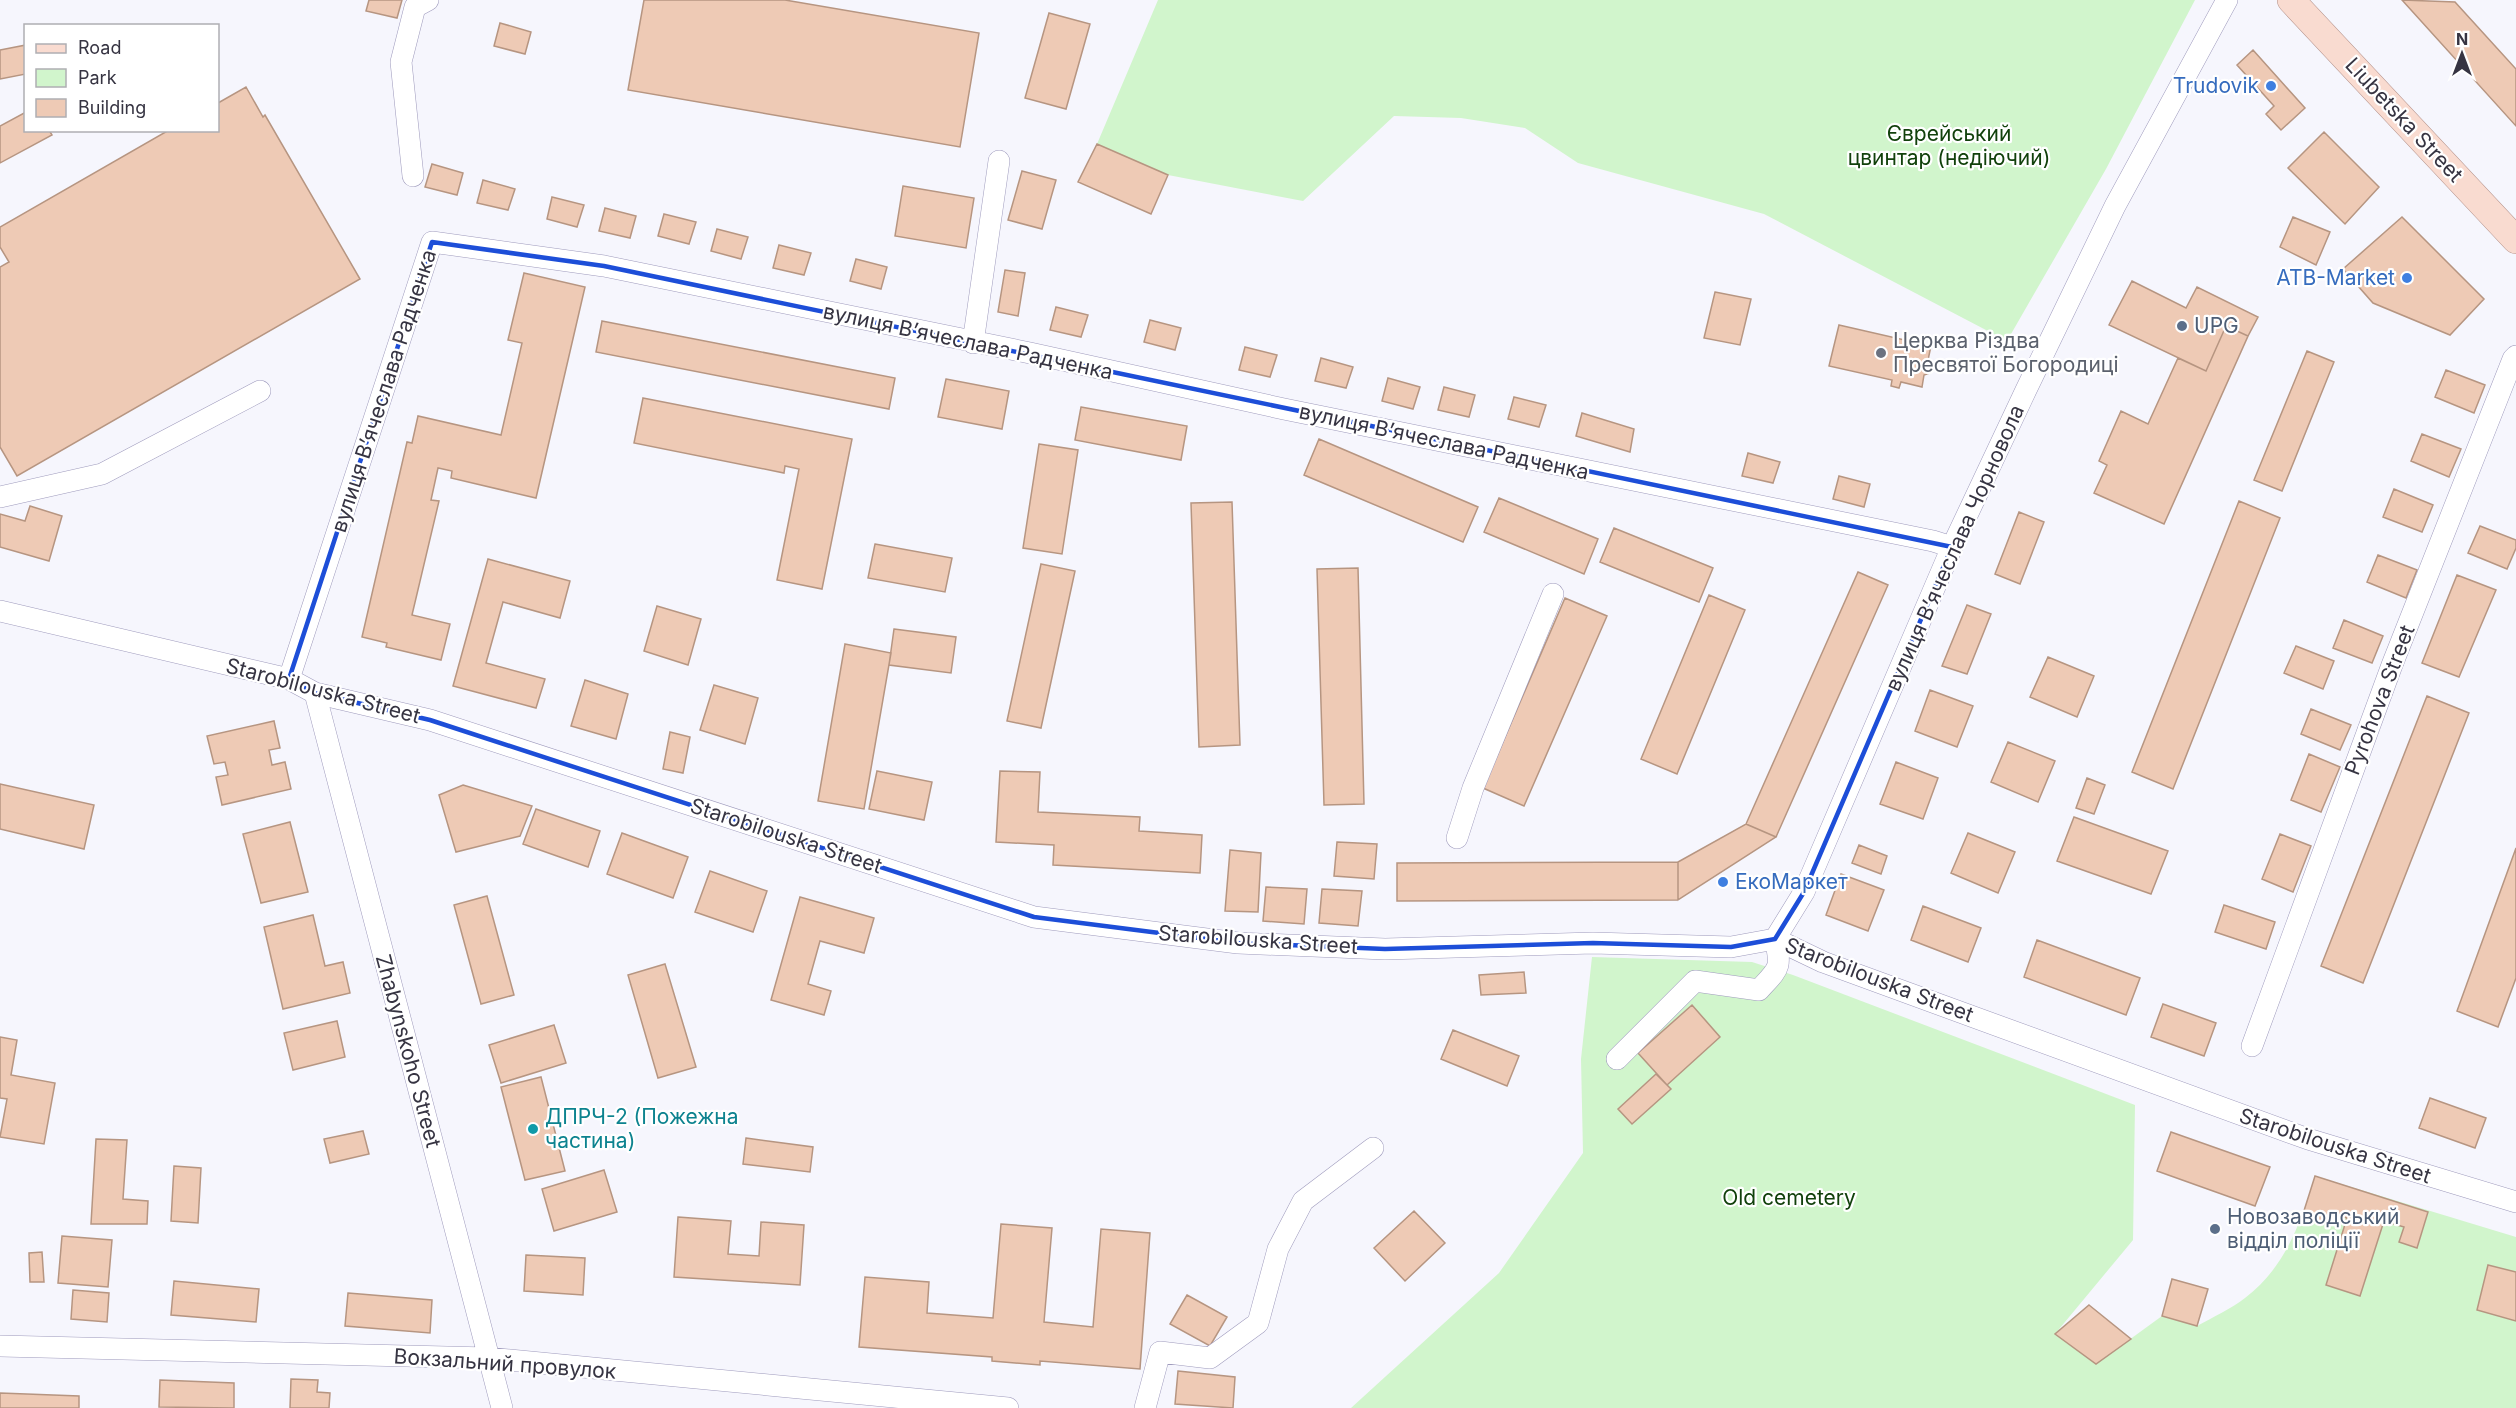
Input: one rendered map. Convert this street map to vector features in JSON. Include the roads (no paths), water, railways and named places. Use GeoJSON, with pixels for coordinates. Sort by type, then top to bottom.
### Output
{"type":"FeatureCollection","features":[{"type":"Feature","properties":{"kind":"main road","name":"Liubetska Street"},"geometry":{"type":"LineString","coordinates":[[2291,0],[2516,240]]}},
{"type":"Feature","properties":{"kind":"street"},"geometry":{"type":"LineString","coordinates":[[413,176],[401,62],[415,7],[428,0]]}},
{"type":"Feature","properties":{"kind":"street","name":"вулиця Вʼячеслава Чорновола"},"geometry":{"type":"LineString","coordinates":[[1775,939],[1804,892],[1952,547],[2115,206],[2227,0]]}},
{"type":"Feature","properties":{"kind":"street"},"geometry":{"type":"LineString","coordinates":[[973,343],[999,161]]}},
{"type":"Feature","properties":{"kind":"street","name":"вулиця Вʼячеслава Радченка"},"geometry":{"type":"LineString","coordinates":[[289,679],[432,242],[603,266],[1933,541],[1952,547]]}},
{"type":"Feature","properties":{"kind":"street","name":"Pyrohova Street"},"geometry":{"type":"LineString","coordinates":[[2252,1046],[2392,664],[2508,370],[2516,356]]}},
{"type":"Feature","properties":{"kind":"street"},"geometry":{"type":"LineString","coordinates":[[0,497],[102,474],[260,391]]}},
{"type":"Feature","properties":{"kind":"street"},"geometry":{"type":"LineString","coordinates":[[1457,838],[1473,788],[1553,594]]}},
{"type":"Feature","properties":{"kind":"street","name":"Starobilouska Street"},"geometry":{"type":"LineString","coordinates":[[0,612],[289,679],[315,693],[430,720],[1034,917],[1238,943],[1384,949],[1593,943],[1731,947],[1775,939],[1822,962],[2228,1111],[2308,1139],[2516,1202]]}},
{"type":"Feature","properties":{"kind":"street","name":"Zhabynskoho Street"},"geometry":{"type":"LineString","coordinates":[[315,693],[502,1408]]}},
{"type":"Feature","properties":{"kind":"street"},"geometry":{"type":"LineString","coordinates":[[1617,1059],[1695,981],[1759,990],[1780,962],[1775,939]]}},
{"type":"Feature","properties":{"kind":"street"},"geometry":{"type":"LineString","coordinates":[[1145,1408],[1160,1352],[1210,1358],[1258,1323],[1278,1249],[1303,1201],[1373,1148]]}},
{"type":"Feature","properties":{"kind":"street","name":"Вокзальний провулок"},"geometry":{"type":"LineString","coordinates":[[0,1346],[488,1358],[1008,1408]]}},
{"type":"Feature","properties":{"kind":"place","name":"Trudovik"},"geometry":{"type":"Point","coordinates":[2271,86]}},
{"type":"Feature","properties":{"kind":"place","name":"ATB-Market"},"geometry":{"type":"Point","coordinates":[2407,278]}},
{"type":"Feature","properties":{"kind":"place","name":"UPG"},"geometry":{"type":"Point","coordinates":[2182,326]}},
{"type":"Feature","properties":{"kind":"place","name":"Церква Різдва Пресвятої Богородиці"},"geometry":{"type":"Point","coordinates":[1881,353]}},
{"type":"Feature","properties":{"kind":"place","name":"ЕкоМаркет"},"geometry":{"type":"Point","coordinates":[1723,882]}},
{"type":"Feature","properties":{"kind":"place","name":"ДПРЧ-2 (Пожежна частина)"},"geometry":{"type":"Point","coordinates":[533,1129]}},
{"type":"Feature","properties":{"kind":"place","name":"Новозаводський відділ поліції"},"geometry":{"type":"Point","coordinates":[2215,1229]}},
{"type":"Feature","properties":{"kind":"park label","name":"Єврейський цвинтар (недіючий)"},"geometry":{"type":"Point","coordinates":[1949,146]}},
{"type":"Feature","properties":{"kind":"park label","name":"Old cemetery"},"geometry":{"type":"Point","coordinates":[1789,1198]}}]}
